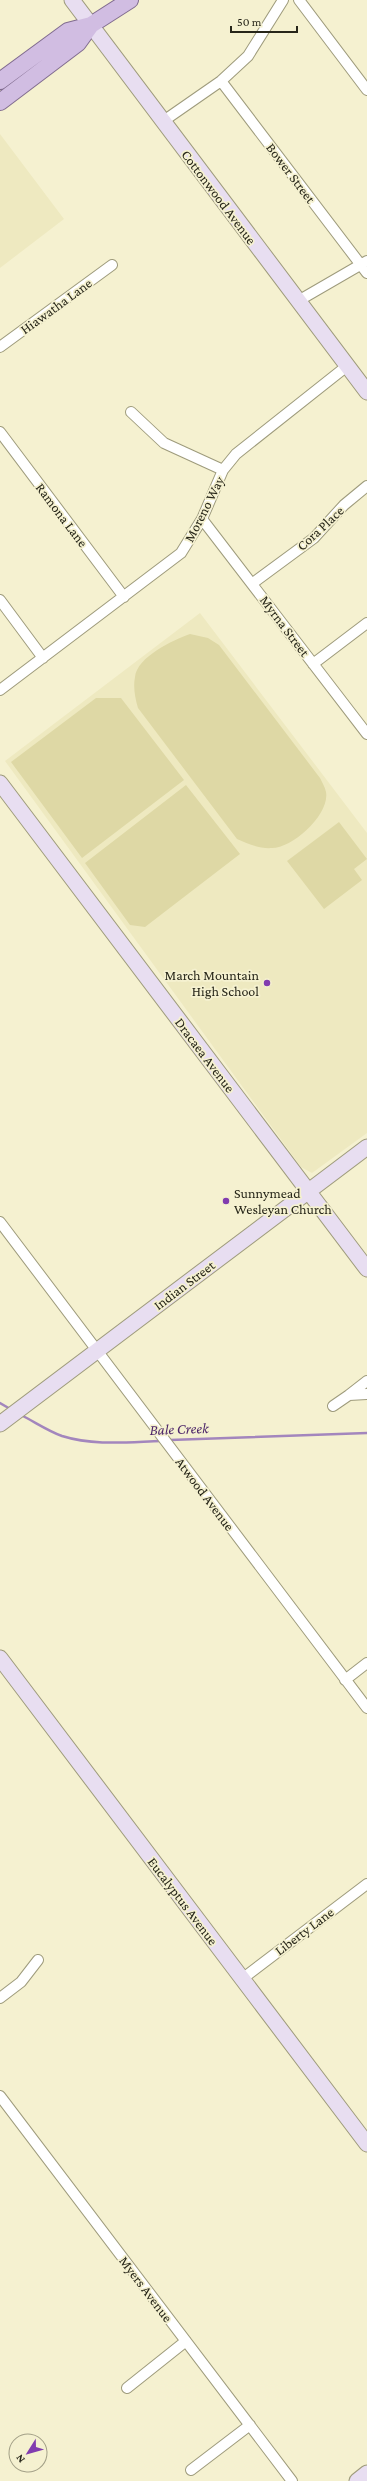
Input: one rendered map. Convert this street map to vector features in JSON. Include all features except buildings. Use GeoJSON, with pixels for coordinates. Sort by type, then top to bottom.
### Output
{"type":"FeatureCollection","features":[{"type":"Feature","properties":{"kind":"main road"},"geometry":{"type":"LineString","coordinates":[[0,81],[68,31],[91,25],[130,0]]}},
{"type":"Feature","properties":{"kind":"main road"},"geometry":{"type":"LineString","coordinates":[[0,102],[78,43],[91,25]]}},
{"type":"Feature","properties":{"kind":"street","name":"Cottonwood Avenue"},"geometry":{"type":"LineString","coordinates":[[72,0],[162,122],[367,392]]}},
{"type":"Feature","properties":{"kind":"street"},"geometry":{"type":"LineString","coordinates":[[162,122],[221,81],[248,56],[284,0]]}},
{"type":"Feature","properties":{"kind":"street"},"geometry":{"type":"LineString","coordinates":[[299,0],[367,90]]}},
{"type":"Feature","properties":{"kind":"street","name":"Bower Street"},"geometry":{"type":"LineString","coordinates":[[221,81],[365,266]]}},
{"type":"Feature","properties":{"kind":"street","name":"Hiawatha Lane"},"geometry":{"type":"LineString","coordinates":[[0,347],[112,265]]}},
{"type":"Feature","properties":{"kind":"street"},"geometry":{"type":"LineString","coordinates":[[298,301],[365,266]]}},
{"type":"Feature","properties":{"kind":"street","name":"Moreno Way"},"geometry":{"type":"LineString","coordinates":[[0,690],[181,553],[202,520],[223,470],[250,443],[347,366]]}},
{"type":"Feature","properties":{"kind":"street"},"geometry":{"type":"LineString","coordinates":[[131,412],[164,443],[223,470]]}},
{"type":"Feature","properties":{"kind":"street","name":"Ramona Lane"},"geometry":{"type":"LineString","coordinates":[[0,432],[124,597]]}},
{"type":"Feature","properties":{"kind":"street","name":"Cora Place"},"geometry":{"type":"LineString","coordinates":[[253,583],[314,538],[344,505],[367,486]]}},
{"type":"Feature","properties":{"kind":"street","name":"Myrna Street"},"geometry":{"type":"LineString","coordinates":[[202,520],[253,583],[367,734]]}},
{"type":"Feature","properties":{"kind":"street"},"geometry":{"type":"LineString","coordinates":[[0,600],[43,658]]}},
{"type":"Feature","properties":{"kind":"street"},"geometry":{"type":"LineString","coordinates":[[313,664],[367,623]]}},
{"type":"Feature","properties":{"kind":"street","name":"Dracaea Avenue"},"geometry":{"type":"LineString","coordinates":[[0,784],[367,1269]]}},
{"type":"Feature","properties":{"kind":"street","name":"Indian Street"},"geometry":{"type":"LineString","coordinates":[[1,1422],[98,1351],[367,1147]]}},
{"type":"Feature","properties":{"kind":"street","name":"Atwood Avenue"},"geometry":{"type":"LineString","coordinates":[[0,1222],[367,1708]]}},
{"type":"Feature","properties":{"kind":"street"},"geometry":{"type":"LineString","coordinates":[[333,1406],[367,1381]]}},
{"type":"Feature","properties":{"kind":"street"},"geometry":{"type":"LineString","coordinates":[[349,1395],[367,1394]]}},
{"type":"Feature","properties":{"kind":"street","name":"Eucalyptus Avenue"},"geometry":{"type":"LineString","coordinates":[[0,1658],[367,2144]]}},
{"type":"Feature","properties":{"kind":"street"},"geometry":{"type":"LineString","coordinates":[[346,1680],[367,1663]]}},
{"type":"Feature","properties":{"kind":"street","name":"Liberty Lane"},"geometry":{"type":"LineString","coordinates":[[242,1979],[367,1884]]}},
{"type":"Feature","properties":{"kind":"street"},"geometry":{"type":"LineString","coordinates":[[0,1998],[21,1982],[38,1960]]}},
{"type":"Feature","properties":{"kind":"street","name":"Myers Avenue"},"geometry":{"type":"LineString","coordinates":[[0,2096],[292,2481]]}},
{"type":"Feature","properties":{"kind":"street"},"geometry":{"type":"LineString","coordinates":[[127,2388],[186,2341]]}},
{"type":"Feature","properties":{"kind":"street"},"geometry":{"type":"LineString","coordinates":[[191,2470],[250,2425]]}},
{"type":"Feature","properties":{"kind":"street"},"geometry":{"type":"LineString","coordinates":[[357,2481],[367,2473]]}},
{"type":"Feature","properties":{"kind":"shaded area"},"geometry":{"type":"Polygon","coordinates":[[[0,134],[64,219],[0,268],[0,134]]]}},
{"type":"Feature","properties":{"kind":"shaded area","name":"March Mountain High School"},"geometry":{"type":"Polygon","coordinates":[[[200,613],[367,833],[367,1133],[312,1173],[301,1167],[5,761],[200,613]]]}},
{"type":"Feature","properties":{"kind":"shaded area"},"geometry":{"type":"Polygon","coordinates":[[[190,634],[208,638],[219,645],[320,778],[326,792],[326,801],[322,810],[308,828],[290,842],[272,848],[263,848],[237,839],[138,708],[134,681],[137,670],[149,656],[157,650],[190,634]]]}},
{"type":"Feature","properties":{"kind":"shaded area"},"geometry":{"type":"Polygon","coordinates":[[[96,698],[121,698],[184,780],[82,858],[11,762],[96,698]]]}},
{"type":"Feature","properties":{"kind":"shaded area"},"geometry":{"type":"Polygon","coordinates":[[[186,785],[240,854],[145,927],[130,925],[85,863],[186,785]]]}},
{"type":"Feature","properties":{"kind":"shaded area"},"geometry":{"type":"Polygon","coordinates":[[[339,822],[367,859],[354,869],[362,880],[324,909],[287,861],[339,822]]]}},
{"type":"Feature","properties":{"kind":"waterway","name":"Bale Creek"},"geometry":{"type":"LineString","coordinates":[[0,1403],[12,1410]]}},
{"type":"Feature","properties":{"kind":"waterway","name":"Bale Creek"},"geometry":{"type":"LineString","coordinates":[[21,1415],[57,1434],[74,1439],[111,1443],[161,1441]]}},
{"type":"Feature","properties":{"kind":"waterway","name":"Bale Creek"},"geometry":{"type":"LineString","coordinates":[[170,1440],[367,1433]]}},
{"type":"Feature","properties":{"kind":"place","name":"March Mountain High School"},"geometry":{"type":"Point","coordinates":[267,983]}},
{"type":"Feature","properties":{"kind":"place","name":"Sunnymead Wesleyan Church"},"geometry":{"type":"Point","coordinates":[226,1201]}}]}
